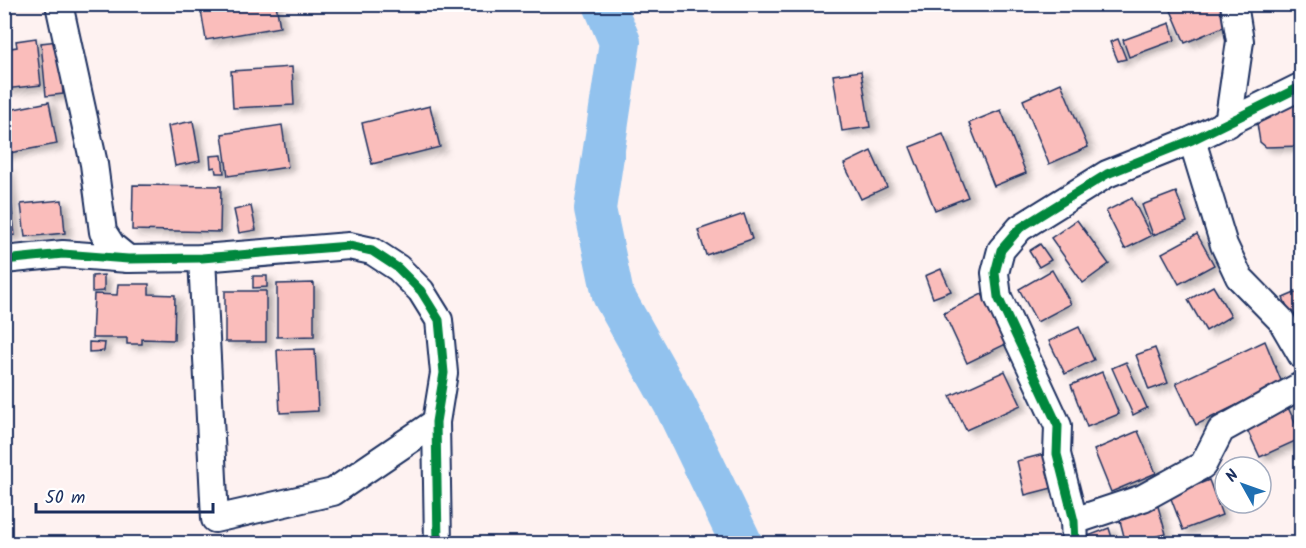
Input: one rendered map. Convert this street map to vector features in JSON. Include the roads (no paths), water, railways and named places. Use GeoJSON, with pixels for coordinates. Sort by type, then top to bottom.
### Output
{"type":"FeatureCollection","features":[{"type":"Feature","properties":{"kind":"street"},"geometry":{"type":"LineString","coordinates":[[59,4],[94,164],[103,232],[112,246],[128,260]]}},
{"type":"Feature","properties":{"kind":"street"},"geometry":{"type":"LineString","coordinates":[[1228,124],[1240,41],[1234,4]]}},
{"type":"Feature","properties":{"kind":"street"},"geometry":{"type":"LineString","coordinates":[[1302,86],[1228,124],[1107,174],[1020,228],[1001,250],[995,273],[998,297],[1058,426],[1057,454],[1075,532],[1203,465],[1221,430],[1302,385]]}},
{"type":"Feature","properties":{"kind":"street"},"geometry":{"type":"LineString","coordinates":[[1192,140],[1224,245],[1239,277],[1281,320],[1302,356]]}},
{"type":"Feature","properties":{"kind":"street"},"geometry":{"type":"LineString","coordinates":[[4,260],[63,254],[128,260],[202,258],[349,246],[372,251],[398,268],[421,291],[439,320],[444,373],[436,422],[438,543]]}},
{"type":"Feature","properties":{"kind":"street"},"geometry":{"type":"LineString","coordinates":[[202,258],[215,519],[333,492],[436,422]]}},
{"type":"Feature","properties":{"kind":"waterway"},"geometry":{"type":"LineString","coordinates":[[604,4],[620,42],[595,209],[613,295],[675,405],[742,544]]}}]}
